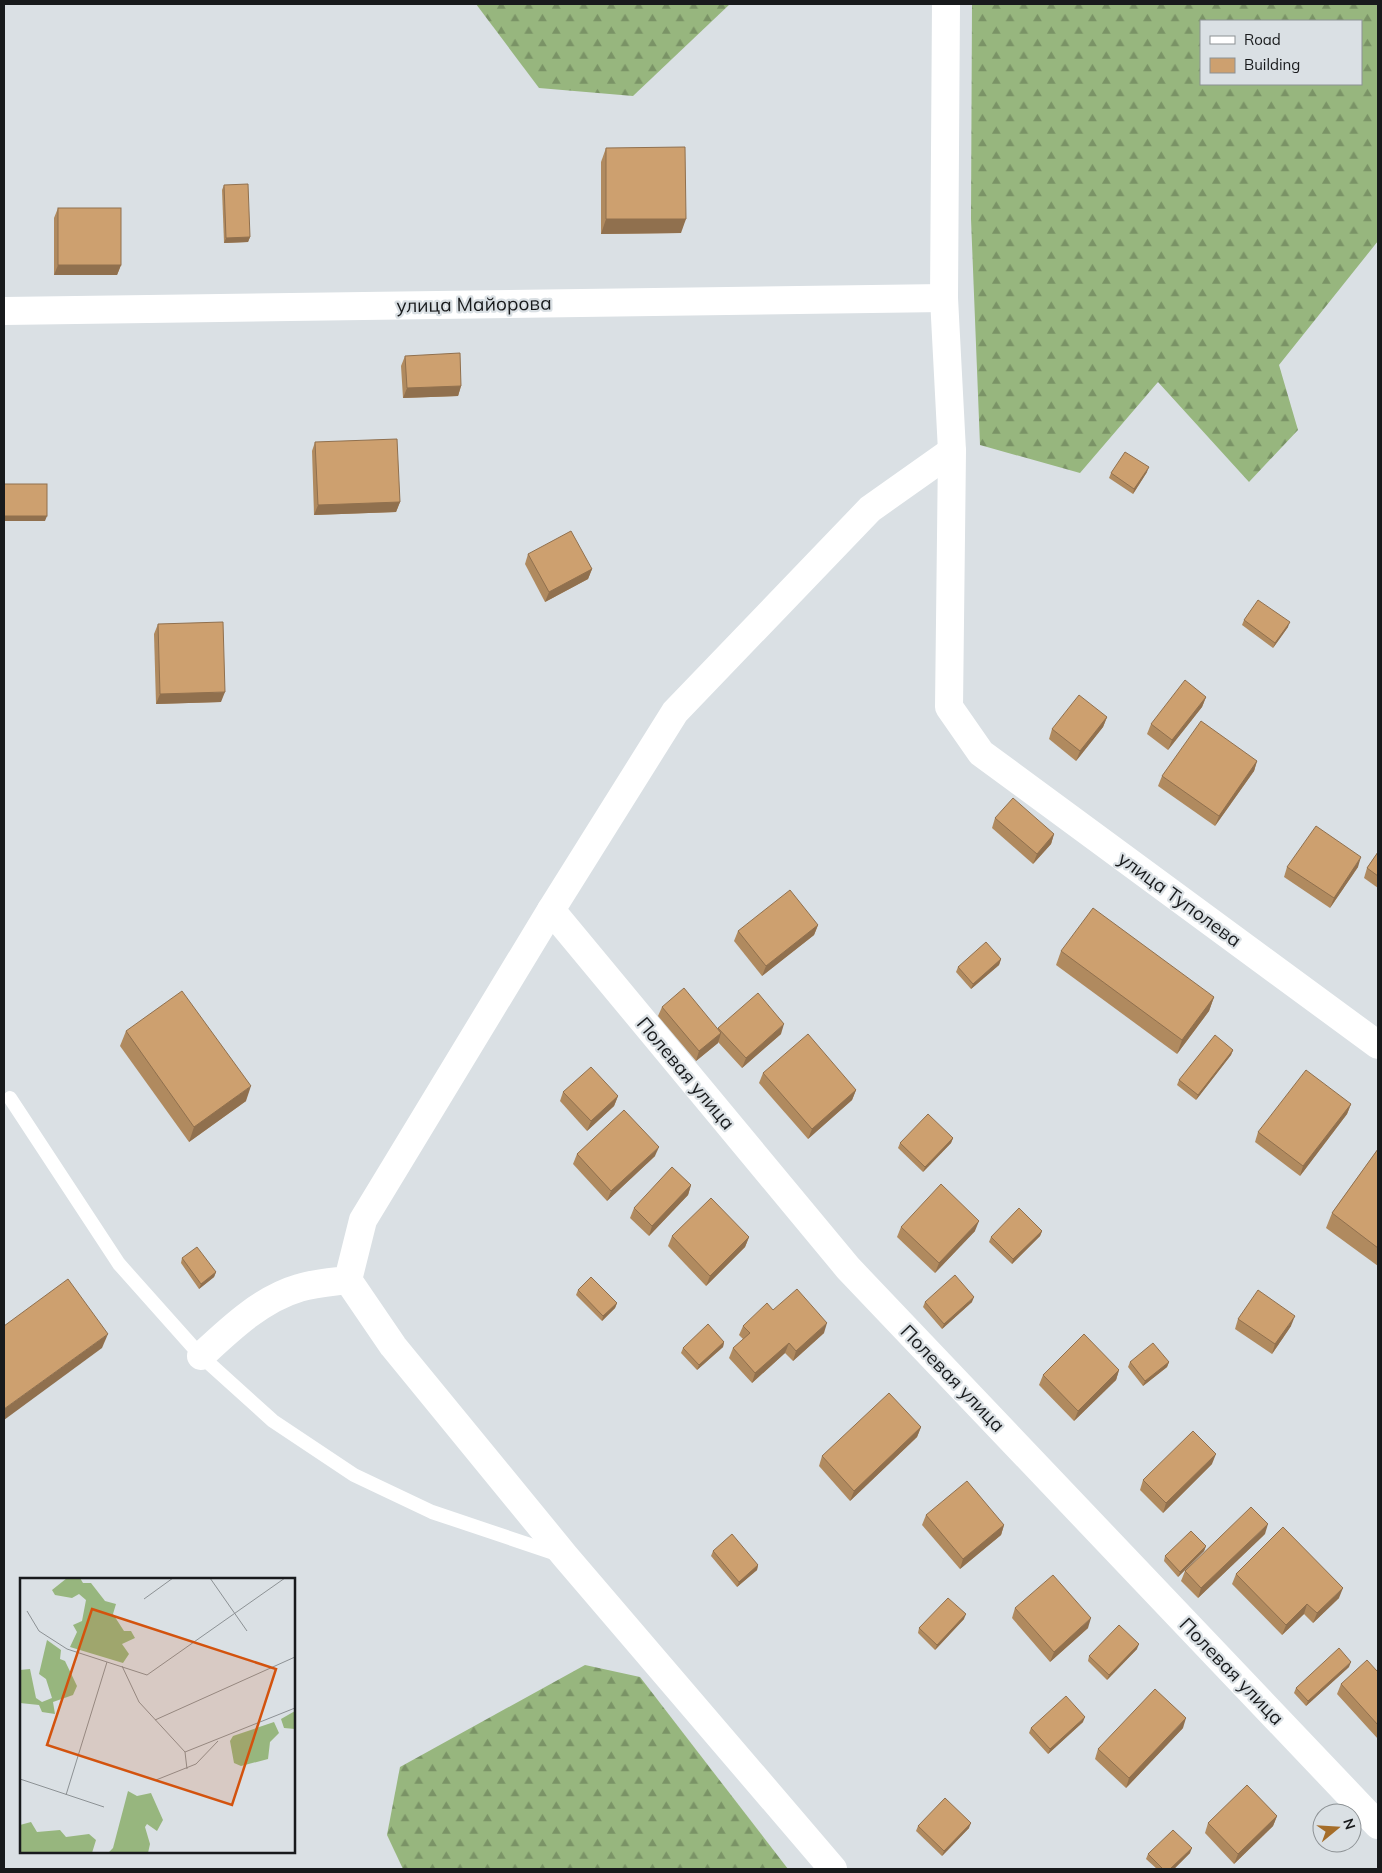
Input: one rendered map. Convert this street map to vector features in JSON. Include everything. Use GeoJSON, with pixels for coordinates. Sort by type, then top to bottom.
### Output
{"type":"FeatureCollection","features":[{"type":"Feature","properties":{"kind":"street","name":"улица Туполева"},"geometry":{"type":"LineString","coordinates":[[946,4],[944,298],[952,451],[949,707],[981,752],[1378,1045]]}},
{"type":"Feature","properties":{"kind":"street","name":"улица Майорова"},"geometry":{"type":"LineString","coordinates":[[4,310],[944,298]]}},
{"type":"Feature","properties":{"kind":"street"},"geometry":{"type":"LineString","coordinates":[[833,1869],[565,1556],[393,1346],[348,1280],[363,1220],[551,910],[675,712],[870,508],[952,451]]}},
{"type":"Feature","properties":{"kind":"street","name":"Полевая улица"},"geometry":{"type":"LineString","coordinates":[[551,910],[848,1268],[1378,1825]]}},
{"type":"Feature","properties":{"kind":"street"},"geometry":{"type":"LineString","coordinates":[[201,1356],[242,1319],[277,1297],[298,1288],[348,1280]]}},
{"type":"Feature","properties":{"kind":"lane"},"geometry":{"type":"LineString","coordinates":[[10,1098],[119,1264],[201,1356],[273,1421],[354,1474],[432,1512],[565,1556]]}},
{"type":"Feature","properties":{"kind":"green space"},"geometry":{"type":"Polygon","coordinates":[[[476,4],[730,4],[633,96],[539,88],[476,4]]]}},
{"type":"Feature","properties":{"kind":"green space"},"geometry":{"type":"Polygon","coordinates":[[[972,4],[1378,4],[1378,241],[1279,365],[1298,430],[1249,482],[1158,382],[1080,473],[980,445],[971,219],[972,4]]]}},
{"type":"Feature","properties":{"kind":"green space"},"geometry":{"type":"Polygon","coordinates":[[[585,1665],[640,1677],[788,1869],[403,1869],[387,1835],[400,1767],[585,1665]]]}},
{"type":"Feature","properties":{"kind":"building"},"geometry":{"type":"Polygon","coordinates":[[[685,147],[686,219],[606,219],[606,148],[685,147]]]}},
{"type":"Feature","properties":{"kind":"building"},"geometry":{"type":"Polygon","coordinates":[[[248,184],[250,237],[226,238],[224,185],[248,184]]]}},
{"type":"Feature","properties":{"kind":"building"},"geometry":{"type":"Polygon","coordinates":[[[58,208],[121,208],[121,265],[58,265],[58,208]]]}},
{"type":"Feature","properties":{"kind":"building"},"geometry":{"type":"Polygon","coordinates":[[[460,353],[461,386],[407,388],[405,356],[460,353]]]}},
{"type":"Feature","properties":{"kind":"building"},"geometry":{"type":"Polygon","coordinates":[[[397,439],[400,502],[318,505],[315,442],[397,439]]]}},
{"type":"Feature","properties":{"kind":"building"},"geometry":{"type":"Polygon","coordinates":[[[1125,452],[1149,467],[1134,489],[1111,473],[1125,452]]]}},
{"type":"Feature","properties":{"kind":"building"},"geometry":{"type":"Polygon","coordinates":[[[4,484],[47,484],[47,516],[4,516],[4,484]]]}},
{"type":"Feature","properties":{"kind":"building"},"geometry":{"type":"Polygon","coordinates":[[[571,531],[592,569],[549,592],[528,554],[571,531]]]}},
{"type":"Feature","properties":{"kind":"building"},"geometry":{"type":"Polygon","coordinates":[[[1258,600],[1290,622],[1275,643],[1244,620],[1258,600]]]}},
{"type":"Feature","properties":{"kind":"building"},"geometry":{"type":"Polygon","coordinates":[[[223,622],[225,692],[160,694],[158,624],[223,622]]]}},
{"type":"Feature","properties":{"kind":"building"},"geometry":{"type":"Polygon","coordinates":[[[1185,680],[1206,697],[1172,740],[1151,724],[1185,680]]]}},
{"type":"Feature","properties":{"kind":"building"},"geometry":{"type":"Polygon","coordinates":[[[1079,695],[1107,717],[1080,751],[1052,729],[1079,695]]]}},
{"type":"Feature","properties":{"kind":"building"},"geometry":{"type":"Polygon","coordinates":[[[1201,721],[1257,761],[1219,816],[1162,776],[1201,721]]]}},
{"type":"Feature","properties":{"kind":"building"},"geometry":{"type":"Polygon","coordinates":[[[1013,798],[1054,834],[1037,854],[995,818],[1013,798]]]}},
{"type":"Feature","properties":{"kind":"building"},"geometry":{"type":"Polygon","coordinates":[[[1316,826],[1361,857],[1334,898],[1287,867],[1316,826]]]}},
{"type":"Feature","properties":{"kind":"building"},"geometry":{"type":"Polygon","coordinates":[[[1378,852],[1378,876],[1367,868],[1378,852]]]}},
{"type":"Feature","properties":{"kind":"building"},"geometry":{"type":"Polygon","coordinates":[[[790,890],[818,925],[766,966],[738,931],[790,890]]]}},
{"type":"Feature","properties":{"kind":"building"},"geometry":{"type":"Polygon","coordinates":[[[1093,908],[1214,997],[1182,1040],[1061,951],[1093,908]]]}},
{"type":"Feature","properties":{"kind":"building"},"geometry":{"type":"Polygon","coordinates":[[[986,942],[1001,959],[973,984],[958,967],[986,942]]]}},
{"type":"Feature","properties":{"kind":"building"},"geometry":{"type":"Polygon","coordinates":[[[684,988],[721,1033],[699,1051],[662,1007],[684,988]]]}},
{"type":"Feature","properties":{"kind":"building"},"geometry":{"type":"Polygon","coordinates":[[[182,991],[251,1086],[194,1127],[126,1031],[182,991]]]}},
{"type":"Feature","properties":{"kind":"building"},"geometry":{"type":"Polygon","coordinates":[[[758,993],[784,1024],[746,1058],[718,1028],[758,993]]]}},
{"type":"Feature","properties":{"kind":"building"},"geometry":{"type":"Polygon","coordinates":[[[808,1034],[856,1090],[812,1129],[763,1073],[808,1034]]]}},
{"type":"Feature","properties":{"kind":"building"},"geometry":{"type":"Polygon","coordinates":[[[1215,1035],[1233,1050],[1198,1095],[1179,1080],[1215,1035]]]}},
{"type":"Feature","properties":{"kind":"building"},"geometry":{"type":"Polygon","coordinates":[[[591,1067],[618,1096],[591,1121],[563,1092],[591,1067]]]}},
{"type":"Feature","properties":{"kind":"building"},"geometry":{"type":"Polygon","coordinates":[[[1306,1070],[1351,1104],[1303,1166],[1258,1132],[1306,1070]]]}},
{"type":"Feature","properties":{"kind":"building"},"geometry":{"type":"Polygon","coordinates":[[[624,1110],[659,1147],[611,1191],[577,1154],[624,1110]]]}},
{"type":"Feature","properties":{"kind":"building"},"geometry":{"type":"Polygon","coordinates":[[[928,1114],[953,1138],[925,1167],[900,1143],[928,1114]]]}},
{"type":"Feature","properties":{"kind":"building"},"geometry":{"type":"Polygon","coordinates":[[[1378,1149],[1378,1248],[1332,1213],[1378,1149]]]}},
{"type":"Feature","properties":{"kind":"building"},"geometry":{"type":"Polygon","coordinates":[[[672,1167],[691,1185],[652,1226],[634,1208],[672,1167]]]}},
{"type":"Feature","properties":{"kind":"building"},"geometry":{"type":"Polygon","coordinates":[[[941,1184],[979,1221],[939,1263],[901,1227],[941,1184]]]}},
{"type":"Feature","properties":{"kind":"building"},"geometry":{"type":"Polygon","coordinates":[[[711,1198],[749,1237],[710,1276],[672,1236],[711,1198]]]}},
{"type":"Feature","properties":{"kind":"building"},"geometry":{"type":"Polygon","coordinates":[[[1019,1208],[1042,1231],[1013,1259],[991,1237],[1019,1208]]]}},
{"type":"Feature","properties":{"kind":"building"},"geometry":{"type":"Polygon","coordinates":[[[197,1247],[216,1272],[201,1284],[182,1258],[197,1247]]]}},
{"type":"Feature","properties":{"kind":"building"},"geometry":{"type":"Polygon","coordinates":[[[955,1275],[974,1297],[944,1324],[925,1302],[955,1275]]]}},
{"type":"Feature","properties":{"kind":"building"},"geometry":{"type":"Polygon","coordinates":[[[591,1277],[617,1303],[603,1316],[578,1290],[591,1277]]]}},
{"type":"Feature","properties":{"kind":"building"},"geometry":{"type":"Polygon","coordinates":[[[68,1279],[108,1334],[4,1409],[4,1326],[68,1279]]]}},
{"type":"Feature","properties":{"kind":"building"},"geometry":{"type":"Polygon","coordinates":[[[797,1289],[827,1323],[796,1351],[789,1343],[755,1373],[733,1348],[750,1333],[743,1326],[767,1303],[773,1310],[797,1289]]]}},
{"type":"Feature","properties":{"kind":"building"},"geometry":{"type":"Polygon","coordinates":[[[1258,1290],[1295,1316],[1275,1344],[1238,1319],[1258,1290]]]}},
{"type":"Feature","properties":{"kind":"building"},"geometry":{"type":"Polygon","coordinates":[[[708,1324],[724,1342],[699,1365],[683,1348],[708,1324]]]}},
{"type":"Feature","properties":{"kind":"building"},"geometry":{"type":"Polygon","coordinates":[[[1084,1334],[1119,1370],[1078,1411],[1043,1375],[1084,1334]]]}},
{"type":"Feature","properties":{"kind":"building"},"geometry":{"type":"Polygon","coordinates":[[[1153,1343],[1169,1362],[1145,1381],[1130,1362],[1153,1343]]]}},
{"type":"Feature","properties":{"kind":"building"},"geometry":{"type":"Polygon","coordinates":[[[889,1393],[921,1427],[854,1491],[822,1456],[889,1393]]]}},
{"type":"Feature","properties":{"kind":"building"},"geometry":{"type":"Polygon","coordinates":[[[1193,1431],[1216,1454],[1166,1503],[1143,1480],[1193,1431]]]}},
{"type":"Feature","properties":{"kind":"building"},"geometry":{"type":"Polygon","coordinates":[[[967,1481],[1004,1525],[963,1559],[926,1515],[967,1481]]]}},
{"type":"Feature","properties":{"kind":"building"},"geometry":{"type":"Polygon","coordinates":[[[1251,1507],[1268,1524],[1201,1588],[1185,1571],[1251,1507]]]}},
{"type":"Feature","properties":{"kind":"building"},"geometry":{"type":"Polygon","coordinates":[[[1283,1527],[1343,1588],[1317,1613],[1307,1604],[1286,1625],[1236,1574],[1283,1527]]]}},
{"type":"Feature","properties":{"kind":"building"},"geometry":{"type":"Polygon","coordinates":[[[1191,1531],[1206,1546],[1180,1572],[1165,1556],[1191,1531]]]}},
{"type":"Feature","properties":{"kind":"building"},"geometry":{"type":"Polygon","coordinates":[[[732,1534],[758,1565],[739,1582],[713,1551],[732,1534]]]}},
{"type":"Feature","properties":{"kind":"building"},"geometry":{"type":"Polygon","coordinates":[[[1053,1575],[1091,1618],[1054,1652],[1015,1608],[1053,1575]]]}},
{"type":"Feature","properties":{"kind":"building"},"geometry":{"type":"Polygon","coordinates":[[[948,1598],[966,1614],[937,1645],[919,1628],[948,1598]]]}},
{"type":"Feature","properties":{"kind":"building"},"geometry":{"type":"Polygon","coordinates":[[[1119,1625],[1139,1644],[1109,1675],[1089,1656],[1119,1625]]]}},
{"type":"Feature","properties":{"kind":"building"},"geometry":{"type":"Polygon","coordinates":[[[1339,1648],[1351,1662],[1308,1701],[1296,1688],[1339,1648]]]}},
{"type":"Feature","properties":{"kind":"building"},"geometry":{"type":"Polygon","coordinates":[[[1367,1660],[1377,1671],[1378,1669],[1378,1725],[1341,1684],[1367,1660]]]}},
{"type":"Feature","properties":{"kind":"building"},"geometry":{"type":"Polygon","coordinates":[[[1155,1689],[1186,1718],[1129,1778],[1098,1749],[1155,1689]]]}},
{"type":"Feature","properties":{"kind":"building"},"geometry":{"type":"Polygon","coordinates":[[[1066,1696],[1085,1717],[1050,1749],[1031,1728],[1066,1696]]]}},
{"type":"Feature","properties":{"kind":"building"},"geometry":{"type":"Polygon","coordinates":[[[1247,1785],[1277,1816],[1238,1854],[1208,1823],[1247,1785]]]}},
{"type":"Feature","properties":{"kind":"building"},"geometry":{"type":"Polygon","coordinates":[[[945,1798],[971,1823],[944,1851],[918,1826],[945,1798]]]}},
{"type":"Feature","properties":{"kind":"building"},"geometry":{"type":"Polygon","coordinates":[[[1173,1830],[1192,1848],[1170,1869],[1163,1869],[1148,1854],[1173,1830]]]}}]}
